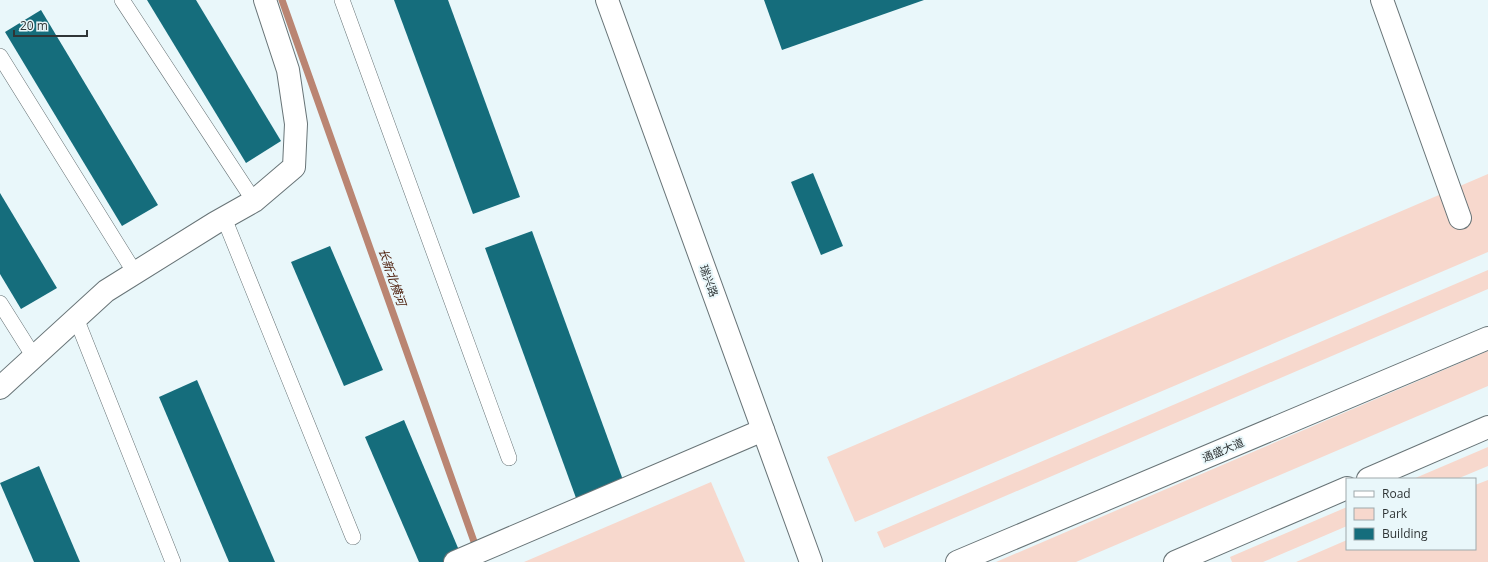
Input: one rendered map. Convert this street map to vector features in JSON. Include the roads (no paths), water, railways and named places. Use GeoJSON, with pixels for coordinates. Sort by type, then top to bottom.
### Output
{"type":"FeatureCollection","features":[{"type":"Feature","properties":{"kind":"street"},"geometry":{"type":"LineString","coordinates":[[0,388],[106,291],[254,201],[294,167],[296,124],[288,70],[264,0]]}},
{"type":"Feature","properties":{"kind":"street","name":"瑞兴路"},"geometry":{"type":"LineString","coordinates":[[607,0],[811,562]]}},
{"type":"Feature","properties":{"kind":"street"},"geometry":{"type":"LineString","coordinates":[[1382,0],[1460,218]]}},
{"type":"Feature","properties":{"kind":"street","name":"通盛大道"},"geometry":{"type":"LineString","coordinates":[[957,562],[1488,338]]}},
{"type":"Feature","properties":{"kind":"street"},"geometry":{"type":"LineString","coordinates":[[1370,478],[1488,427]]}},
{"type":"Feature","properties":{"kind":"street"},"geometry":{"type":"LineString","coordinates":[[455,562],[763,430]]}},
{"type":"Feature","properties":{"kind":"street"},"geometry":{"type":"LineString","coordinates":[[1175,562],[1346,488]]}},
{"type":"Feature","properties":{"kind":"lane"},"geometry":{"type":"LineString","coordinates":[[122,0],[254,201]]}},
{"type":"Feature","properties":{"kind":"lane"},"geometry":{"type":"LineString","coordinates":[[342,0],[509,458]]}},
{"type":"Feature","properties":{"kind":"lane"},"geometry":{"type":"LineString","coordinates":[[0,56],[135,273]]}},
{"type":"Feature","properties":{"kind":"lane"},"geometry":{"type":"LineString","coordinates":[[224,218],[353,537]]}},
{"type":"Feature","properties":{"kind":"lane"},"geometry":{"type":"LineString","coordinates":[[0,303],[34,357]]}},
{"type":"Feature","properties":{"kind":"lane"},"geometry":{"type":"LineString","coordinates":[[76,318],[173,562]]}},
{"type":"Feature","properties":{"kind":"waterway","name":"长新北横河"},"geometry":{"type":"LineString","coordinates":[[282,0],[477,550]]}}]}
